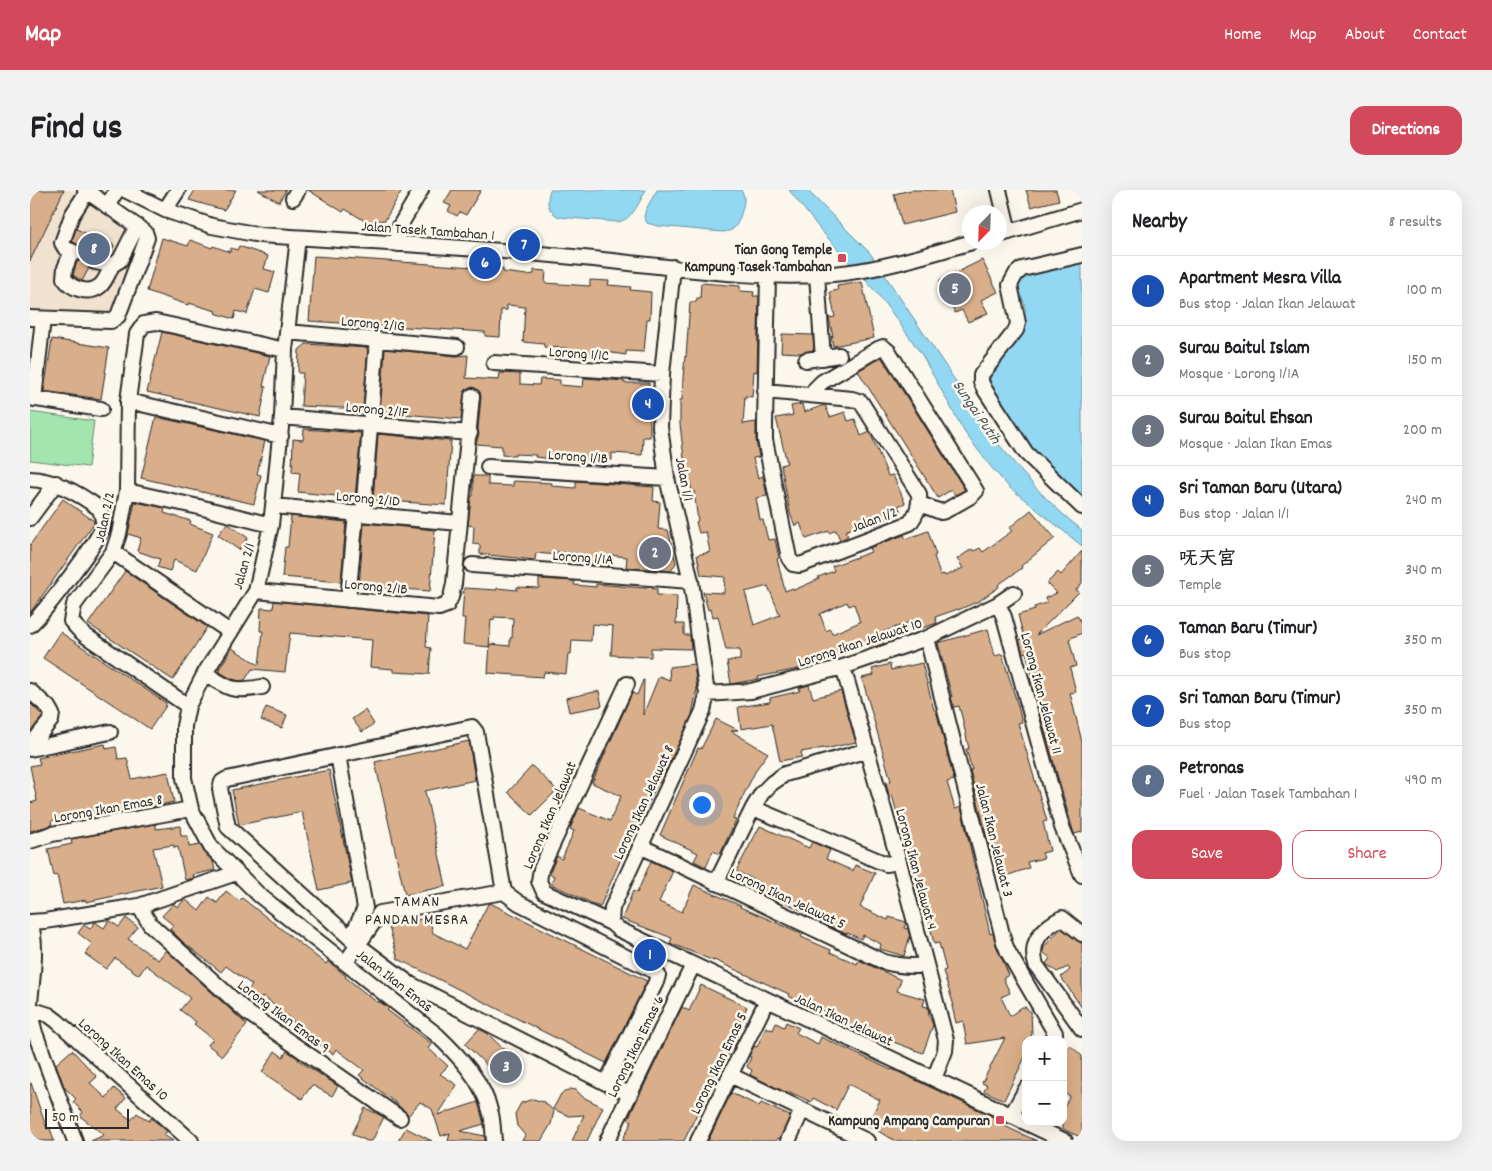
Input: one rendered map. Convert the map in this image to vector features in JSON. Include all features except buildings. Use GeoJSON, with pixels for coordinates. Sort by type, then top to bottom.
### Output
{"type":"FeatureCollection","features":[{"type":"Feature","properties":{"kind":"street"},"geometry":{"type":"LineString","coordinates":[[107,206],[117,190]]}},
{"type":"Feature","properties":{"kind":"street","name":"Jalan Tasek Tambahan 1"},"geometry":{"type":"LineString","coordinates":[[125,190],[165,210],[212,226],[260,235],[581,258],[768,275],[845,273],[881,266],[962,245]]}},
{"type":"Feature","properties":{"kind":"street"},"geometry":{"type":"LineString","coordinates":[[165,210],[178,190]]}},
{"type":"Feature","properties":{"kind":"street"},"geometry":{"type":"LineString","coordinates":[[398,244],[398,229],[422,190]]}},
{"type":"Feature","properties":{"kind":"street"},"geometry":{"type":"LineString","coordinates":[[998,190],[1000,205]]}},
{"type":"Feature","properties":{"kind":"street"},"geometry":{"type":"LineString","coordinates":[[101,409],[32,399],[37,319],[114,320],[118,316],[146,245],[147,238],[145,232],[86,191],[64,233],[62,243],[65,248],[74,252],[65,268],[64,278],[71,286],[82,290],[93,290],[100,286],[112,264]]}},
{"type":"Feature","properties":{"kind":"street"},"geometry":{"type":"LineString","coordinates":[[1007,233],[1082,210]]}},
{"type":"Feature","properties":{"kind":"street"},"geometry":{"type":"LineString","coordinates":[[95,262],[112,264],[120,260],[137,226]]}},
{"type":"Feature","properties":{"kind":"street","name":"Jalan 2/1"},"geometry":{"type":"LineString","coordinates":[[236,873],[210,847],[192,809],[184,778],[184,726],[188,706],[205,673],[256,591],[271,525],[282,417],[285,350],[298,238]]}},
{"type":"Feature","properties":{"kind":"street"},"geometry":{"type":"LineString","coordinates":[[1082,255],[1022,269],[1016,274],[1010,285],[1018,316],[1016,330],[981,375],[981,382],[985,390],[1026,453],[1082,507]]}},
{"type":"Feature","properties":{"kind":"street","name":"Jalan 1/1"},"geometry":{"type":"LineString","coordinates":[[673,267],[662,374],[660,427],[667,478],[691,581],[707,694]]}},
{"type":"Feature","properties":{"kind":"street","name":"Jalan 1/2"},"geometry":{"type":"LineString","coordinates":[[768,275],[766,440],[789,558],[793,564],[800,565],[910,523],[916,515],[920,504]]}},
{"type":"Feature","properties":{"kind":"street"},"geometry":{"type":"LineString","coordinates":[[817,275],[823,358]]}},
{"type":"Feature","properties":{"kind":"street","name":"Jalan 2/2"},"geometry":{"type":"LineString","coordinates":[[188,706],[86,636],[71,621],[74,605],[113,552],[119,534],[127,491],[128,401],[138,334],[144,324],[156,322],[285,350]]}},
{"type":"Feature","properties":{"kind":"street","name":"Lorong 2/1G"},"geometry":{"type":"LineString","coordinates":[[287,332],[457,347]]}},
{"type":"Feature","properties":{"kind":"street"},"geometry":{"type":"LineString","coordinates":[[348,600],[370,425],[377,340]]}},
{"type":"Feature","properties":{"kind":"street"},"geometry":{"type":"LineString","coordinates":[[766,391],[852,399],[860,402],[919,494],[920,504],[941,512],[972,496],[976,491],[889,352],[883,347],[822,382],[815,389],[813,395]]}},
{"type":"Feature","properties":{"kind":"street"},"geometry":{"type":"LineString","coordinates":[[806,360],[839,355]]}},
{"type":"Feature","properties":{"kind":"street","name":"Lorong 1/1C"},"geometry":{"type":"LineString","coordinates":[[494,363],[662,374]]}},
{"type":"Feature","properties":{"kind":"street"},"geometry":{"type":"LineString","coordinates":[[459,523],[470,433],[472,396]]}},
{"type":"Feature","properties":{"kind":"street"},"geometry":{"type":"LineString","coordinates":[[128,401],[280,436]]}},
{"type":"Feature","properties":{"kind":"street","name":"Lorong 2/1F"},"geometry":{"type":"LineString","coordinates":[[282,417],[470,433]]}},
{"type":"Feature","properties":{"kind":"street","name":"Lorong 1/1B"},"geometry":{"type":"LineString","coordinates":[[488,467],[667,478]]}},
{"type":"Feature","properties":{"kind":"street"},"geometry":{"type":"LineString","coordinates":[[30,479],[56,482],[89,500],[100,509],[103,525],[95,541],[61,590],[30,625]]}},
{"type":"Feature","properties":{"kind":"street"},"geometry":{"type":"LineString","coordinates":[[30,518],[56,482]]}},
{"type":"Feature","properties":{"kind":"street"},"geometry":{"type":"LineString","coordinates":[[127,491],[271,525]]}},
{"type":"Feature","properties":{"kind":"street","name":"Lorong 2/1D"},"geometry":{"type":"LineString","coordinates":[[273,506],[459,523]]}},
{"type":"Feature","properties":{"kind":"street","name":"Lorong 2/1B"},"geometry":{"type":"LineString","coordinates":[[256,591],[440,608],[447,605],[454,584],[459,523]]}},
{"type":"Feature","properties":{"kind":"street"},"geometry":{"type":"LineString","coordinates":[[113,552],[230,632]]}},
{"type":"Feature","properties":{"kind":"street","name":"Lorong 1/1A"},"geometry":{"type":"LineString","coordinates":[[472,565],[691,581]]}},
{"type":"Feature","properties":{"kind":"street","name":"Lorong Ikan Jelawat 10"},"geometry":{"type":"LineString","coordinates":[[707,694],[751,691],[843,667],[927,638],[998,604],[1014,593]]}},
{"type":"Feature","properties":{"kind":"street","name":"Lorong Ikan Jelawat 11"},"geometry":{"type":"LineString","coordinates":[[998,604],[1004,617],[1062,827],[1082,875]]}},
{"type":"Feature","properties":{"kind":"street","name":"Jalan Ikan Jelawat 3"},"geometry":{"type":"LineString","coordinates":[[927,638],[1004,942],[1055,1033],[1054,1036]]}},
{"type":"Feature","properties":{"kind":"street","name":"Lorong Ikan Jelawat 4"},"geometry":{"type":"LineString","coordinates":[[843,667],[899,862],[946,1040],[945,1051],[934,1080]]}},
{"type":"Feature","properties":{"kind":"street"},"geometry":{"type":"LineString","coordinates":[[205,673],[220,684],[232,689],[242,690],[262,687]]}},
{"type":"Feature","properties":{"kind":"street","name":"Lorong Ikan Jelawat"},"geometry":{"type":"LineString","coordinates":[[611,923],[544,892],[540,887],[538,875],[627,684]]}},
{"type":"Feature","properties":{"kind":"street"},"geometry":{"type":"LineString","coordinates":[[30,692],[48,707],[52,714],[51,720],[30,748]]}},
{"type":"Feature","properties":{"kind":"street","name":"Lorong Ikan Jelawat 8"},"geometry":{"type":"LineString","coordinates":[[611,923],[612,908],[703,711],[707,694]]}},
{"type":"Feature","properties":{"kind":"street"},"geometry":{"type":"LineString","coordinates":[[606,1082],[658,975],[598,942],[519,903],[504,892],[476,732],[472,727],[227,779],[222,782],[220,788],[228,827],[354,941],[410,984],[606,1082],[630,1094]]}},
{"type":"Feature","properties":{"kind":"street"},"geometry":{"type":"LineString","coordinates":[[30,748],[110,732]]}},
{"type":"Feature","properties":{"kind":"street"},"geometry":{"type":"LineString","coordinates":[[716,883],[753,808],[767,788],[785,774],[868,750]]}},
{"type":"Feature","properties":{"kind":"street"},"geometry":{"type":"LineString","coordinates":[[338,755],[365,908],[346,962]]}},
{"type":"Feature","properties":{"kind":"street"},"geometry":{"type":"LineString","coordinates":[[753,808],[886,864],[899,862]]}},
{"type":"Feature","properties":{"kind":"street","name":"Lorong Ikan Emas 8"},"geometry":{"type":"LineString","coordinates":[[30,841],[52,834],[192,809]]}},
{"type":"Feature","properties":{"kind":"street","name":"Lorong Ikan Jelawat 5"},"geometry":{"type":"LineString","coordinates":[[640,846],[884,962],[911,967],[926,965]]}},
{"type":"Feature","properties":{"kind":"street"},"geometry":{"type":"LineString","coordinates":[[30,1003],[33,930],[30,922],[139,906],[236,873]]}},
{"type":"Feature","properties":{"kind":"street","name":"Jalan Ikan Emas"},"geometry":{"type":"LineString","coordinates":[[236,873],[259,895],[437,1035],[457,1054],[472,1073],[486,1097],[492,1115],[494,1141]]}},
{"type":"Feature","properties":{"kind":"street"},"geometry":{"type":"LineString","coordinates":[[354,941],[380,913],[504,892]]}},
{"type":"Feature","properties":{"kind":"street","name":"Lorong Ikan Emas 9"},"geometry":{"type":"LineString","coordinates":[[139,906],[150,924],[248,1014],[400,1118]]}},
{"type":"Feature","properties":{"kind":"street"},"geometry":{"type":"LineString","coordinates":[[1082,934],[1062,918],[1053,922],[1037,940],[1033,957],[1036,965],[1082,1029]]}},
{"type":"Feature","properties":{"kind":"street"},"geometry":{"type":"LineString","coordinates":[[598,942],[611,923]]}},
{"type":"Feature","properties":{"kind":"street","name":"Jalan Ikan Jelawat"},"geometry":{"type":"LineString","coordinates":[[611,923],[693,965],[1065,1141]]}},
{"type":"Feature","properties":{"kind":"street","name":"Lorong Ikan Emas 6"},"geometry":{"type":"LineString","coordinates":[[607,1141],[693,965]]}},
{"type":"Feature","properties":{"kind":"street","name":"Lorong Ikan Emas 5"},"geometry":{"type":"LineString","coordinates":[[698,1141],[767,1000]]}},
{"type":"Feature","properties":{"kind":"street","name":"Lorong Ikan Emas 10"},"geometry":{"type":"LineString","coordinates":[[30,1009],[48,1015],[57,1021],[191,1141]]}},
{"type":"Feature","properties":{"kind":"street"},"geometry":{"type":"LineString","coordinates":[[30,1013],[35,1033],[75,1141]]}},
{"type":"Feature","properties":{"kind":"street"},"geometry":{"type":"LineString","coordinates":[[730,1075],[867,1141]]}},
{"type":"Feature","properties":{"kind":"street"},"geometry":{"type":"LineString","coordinates":[[1011,1116],[1022,1096]]}},
{"type":"Feature","properties":{"kind":"street"},"geometry":{"type":"LineString","coordinates":[[788,1141],[802,1110]]}},
{"type":"Feature","properties":{"kind":"shaded area"},"geometry":{"type":"Polygon","coordinates":[[[30,190],[79,190],[141,235],[113,317],[30,313],[30,190]]]}},
{"type":"Feature","properties":{"kind":"green space"},"geometry":{"type":"Polygon","coordinates":[[[30,412],[94,421],[88,467],[30,460],[30,412]]]}},
{"type":"Feature","properties":{"kind":"water"},"geometry":{"type":"Polygon","coordinates":[[[550,190],[646,190],[631,214],[623,221],[617,222],[559,217],[550,209],[548,198],[550,190]]]}},
{"type":"Feature","properties":{"kind":"water"},"geometry":{"type":"Polygon","coordinates":[[[657,190],[741,190],[744,196],[744,204],[736,226],[729,231],[658,226],[647,223],[644,217],[646,209],[657,190]]]}},
{"type":"Feature","properties":{"kind":"water"},"geometry":{"type":"Polygon","coordinates":[[[789,190],[807,190],[870,253],[991,434],[1034,485],[1057,509],[1082,530],[1082,546],[1009,487],[991,467],[965,433],[922,355],[898,321],[875,291],[819,228],[789,190]]]}},
{"type":"Feature","properties":{"kind":"water"},"geometry":{"type":"Polygon","coordinates":[[[1082,257],[1082,499],[1031,449],[993,392],[990,379],[992,372],[1016,337],[1023,321],[1025,308],[1019,290],[1021,275],[1082,257]]]}},
{"type":"Feature","properties":{"kind":"tunnel"},"geometry":{"type":"LineString","coordinates":[[76,253],[95,262]]}},
{"type":"Feature","properties":{"kind":"place","name":"Sri Taman Baru (Timur)"},"geometry":{"type":"Point","coordinates":[524,245]}},
{"type":"Feature","properties":{"kind":"place","name":"Petronas"},"geometry":{"type":"Point","coordinates":[94,249]}},
{"type":"Feature","properties":{"kind":"place","name":"Tian Gong Temple Kampung Tasek Tambahan"},"geometry":{"type":"Point","coordinates":[842,258]}},
{"type":"Feature","properties":{"kind":"place","name":"Taman Baru (Timur)"},"geometry":{"type":"Point","coordinates":[485,263]}},
{"type":"Feature","properties":{"kind":"place","name":"呒天宫"},"geometry":{"type":"Point","coordinates":[955,289]}},
{"type":"Feature","properties":{"kind":"place","name":"Sri Taman Baru (Utara)"},"geometry":{"type":"Point","coordinates":[648,404]}},
{"type":"Feature","properties":{"kind":"place","name":"Surau Baitul Islam"},"geometry":{"type":"Point","coordinates":[655,553]}},
{"type":"Feature","properties":{"kind":"place","name":"Apartment Mesra Villa"},"geometry":{"type":"Point","coordinates":[650,955]}},
{"type":"Feature","properties":{"kind":"place","name":"Surau Baitul Ehsan"},"geometry":{"type":"Point","coordinates":[506,1067]}},
{"type":"Feature","properties":{"kind":"place","name":"Kampung Ampang Campuran"},"geometry":{"type":"Point","coordinates":[1000,1120]}},
{"type":"Feature","properties":{"kind":"district","name":"TAMAN PANDAN MESRA"},"geometry":{"type":"Point","coordinates":[417,909]}},
{"type":"Feature","properties":{"kind":"water label","name":"Sungai Putih"},"geometry":{"type":"Point","coordinates":[978,411]}}]}
